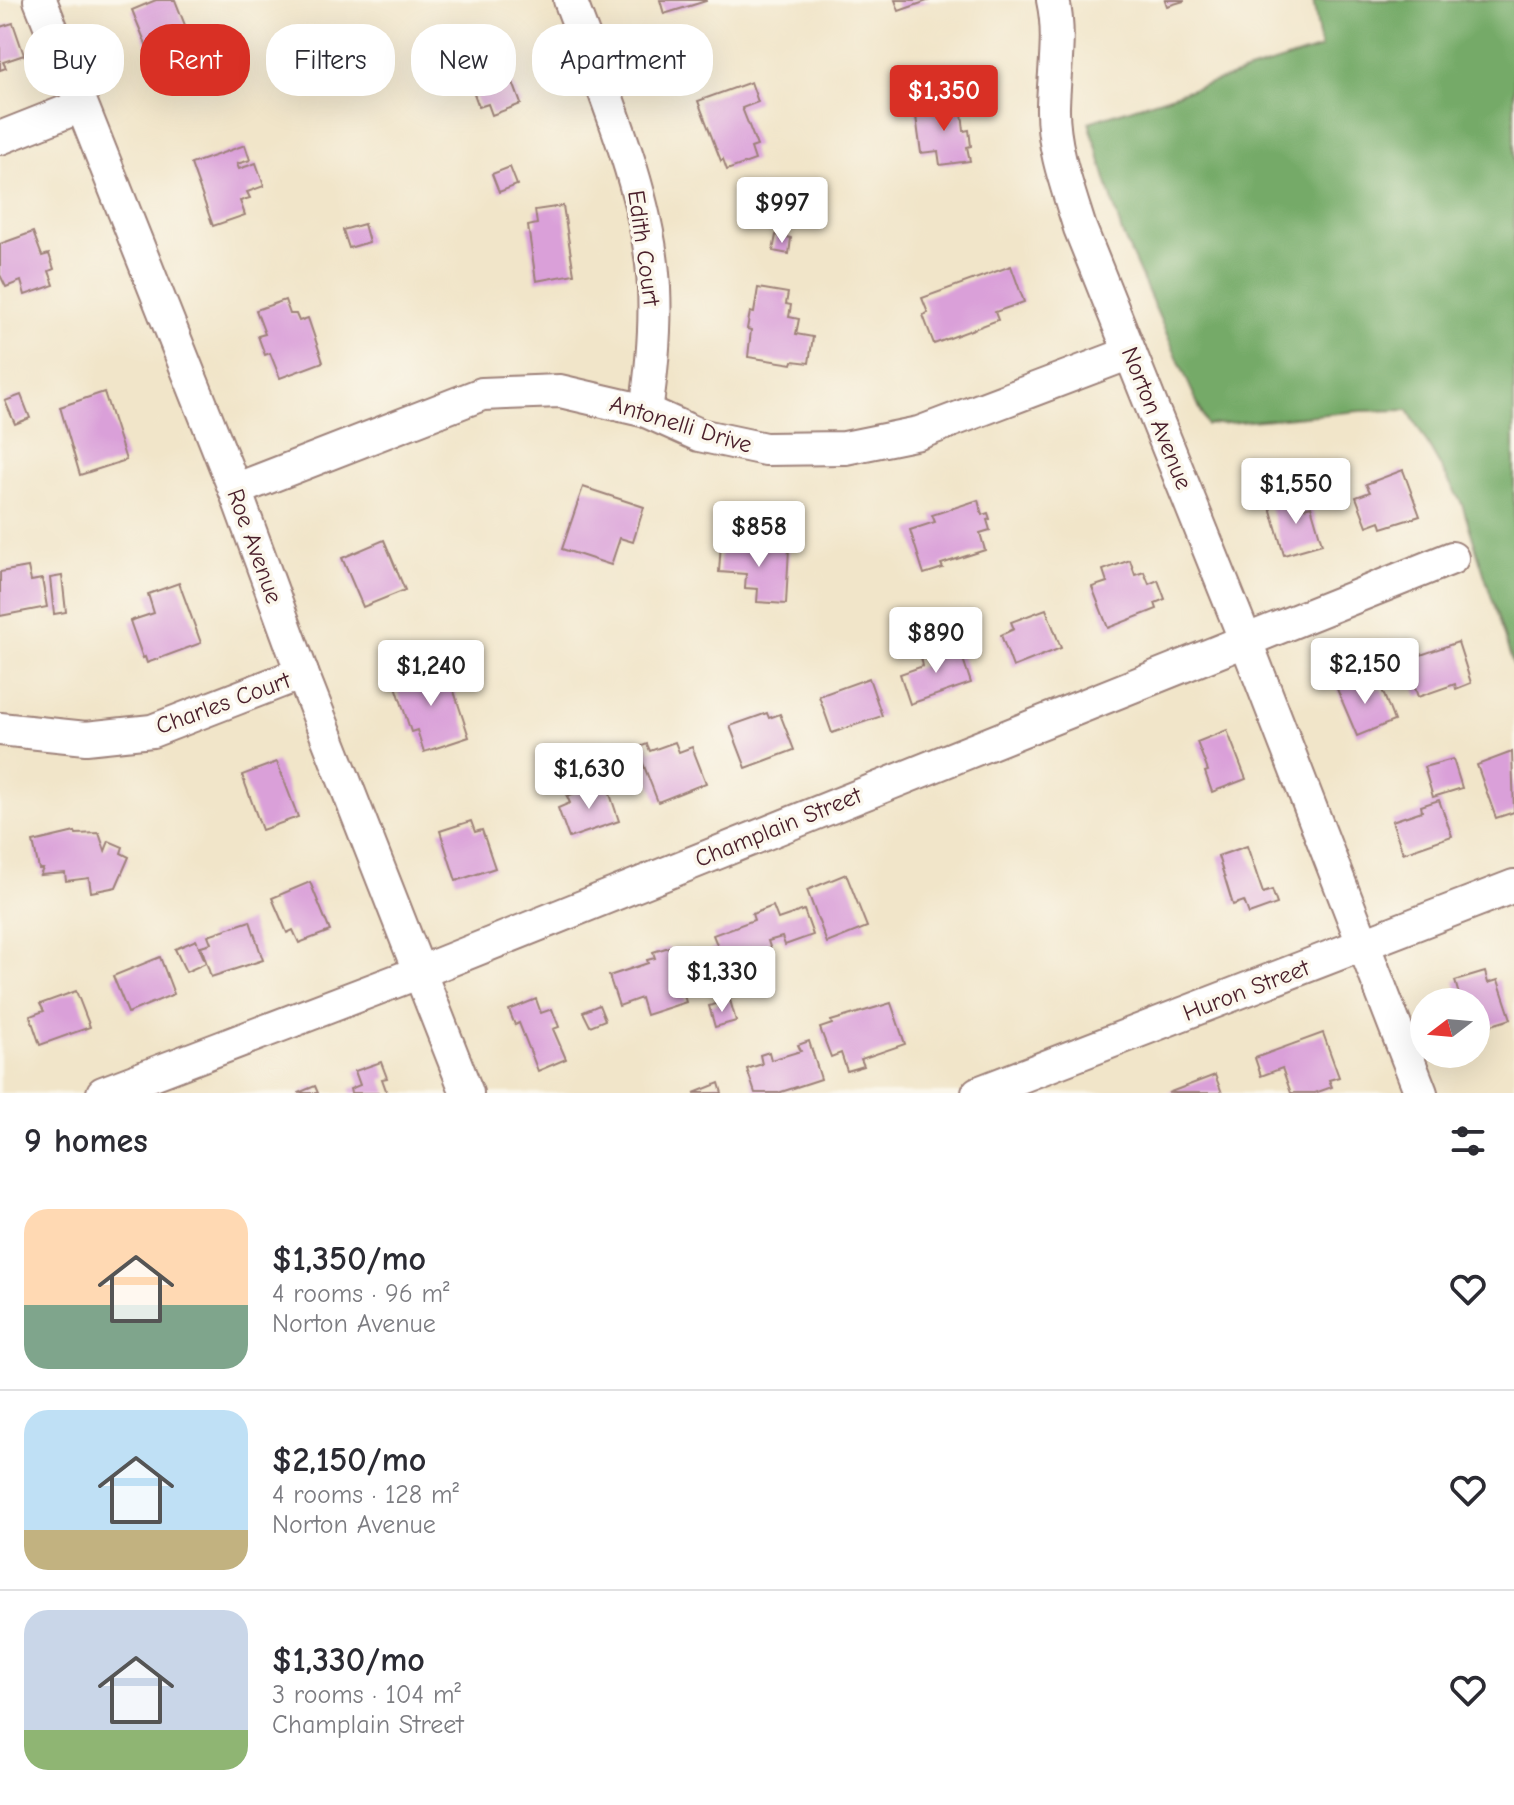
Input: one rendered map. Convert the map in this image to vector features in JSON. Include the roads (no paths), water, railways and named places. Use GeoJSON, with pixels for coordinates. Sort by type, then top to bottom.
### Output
{"type":"FeatureCollection","features":[{"type":"Feature","properties":{"kind":"street","name":"Roe Avenue"},"geometry":{"type":"LineString","coordinates":[[40,0],[235,490],[302,673],[467,1093]]}},
{"type":"Feature","properties":{"kind":"street","name":"Edith Court"},"geometry":{"type":"LineString","coordinates":[[570,0],[640,199],[654,286],[653,359],[646,411]]}},
{"type":"Feature","properties":{"kind":"street","name":"Norton Avenue"},"geometry":{"type":"LineString","coordinates":[[1053,0],[1057,62],[1053,108],[1060,159],[1080,228],[1245,639],[1421,1093]]}},
{"type":"Feature","properties":{"kind":"street"},"geometry":{"type":"LineString","coordinates":[[0,138],[81,106]]}},
{"type":"Feature","properties":{"kind":"street","name":"Antonelli Drive"},"geometry":{"type":"LineString","coordinates":[[235,490],[482,394],[560,391],[646,411],[699,435],[765,449],[845,448],[919,433],[1130,353]]}},
{"type":"Feature","properties":{"kind":"street","name":"Champlain Street"},"geometry":{"type":"LineString","coordinates":[[103,1093],[420,972],[1452,558]]}},
{"type":"Feature","properties":{"kind":"street","name":"Charles Court"},"geometry":{"type":"LineString","coordinates":[[0,729],[86,738],[152,731],[302,673]]}},
{"type":"Feature","properties":{"kind":"street","name":"Huron Street"},"geometry":{"type":"LineString","coordinates":[[978,1093],[1514,886]]}}]}
